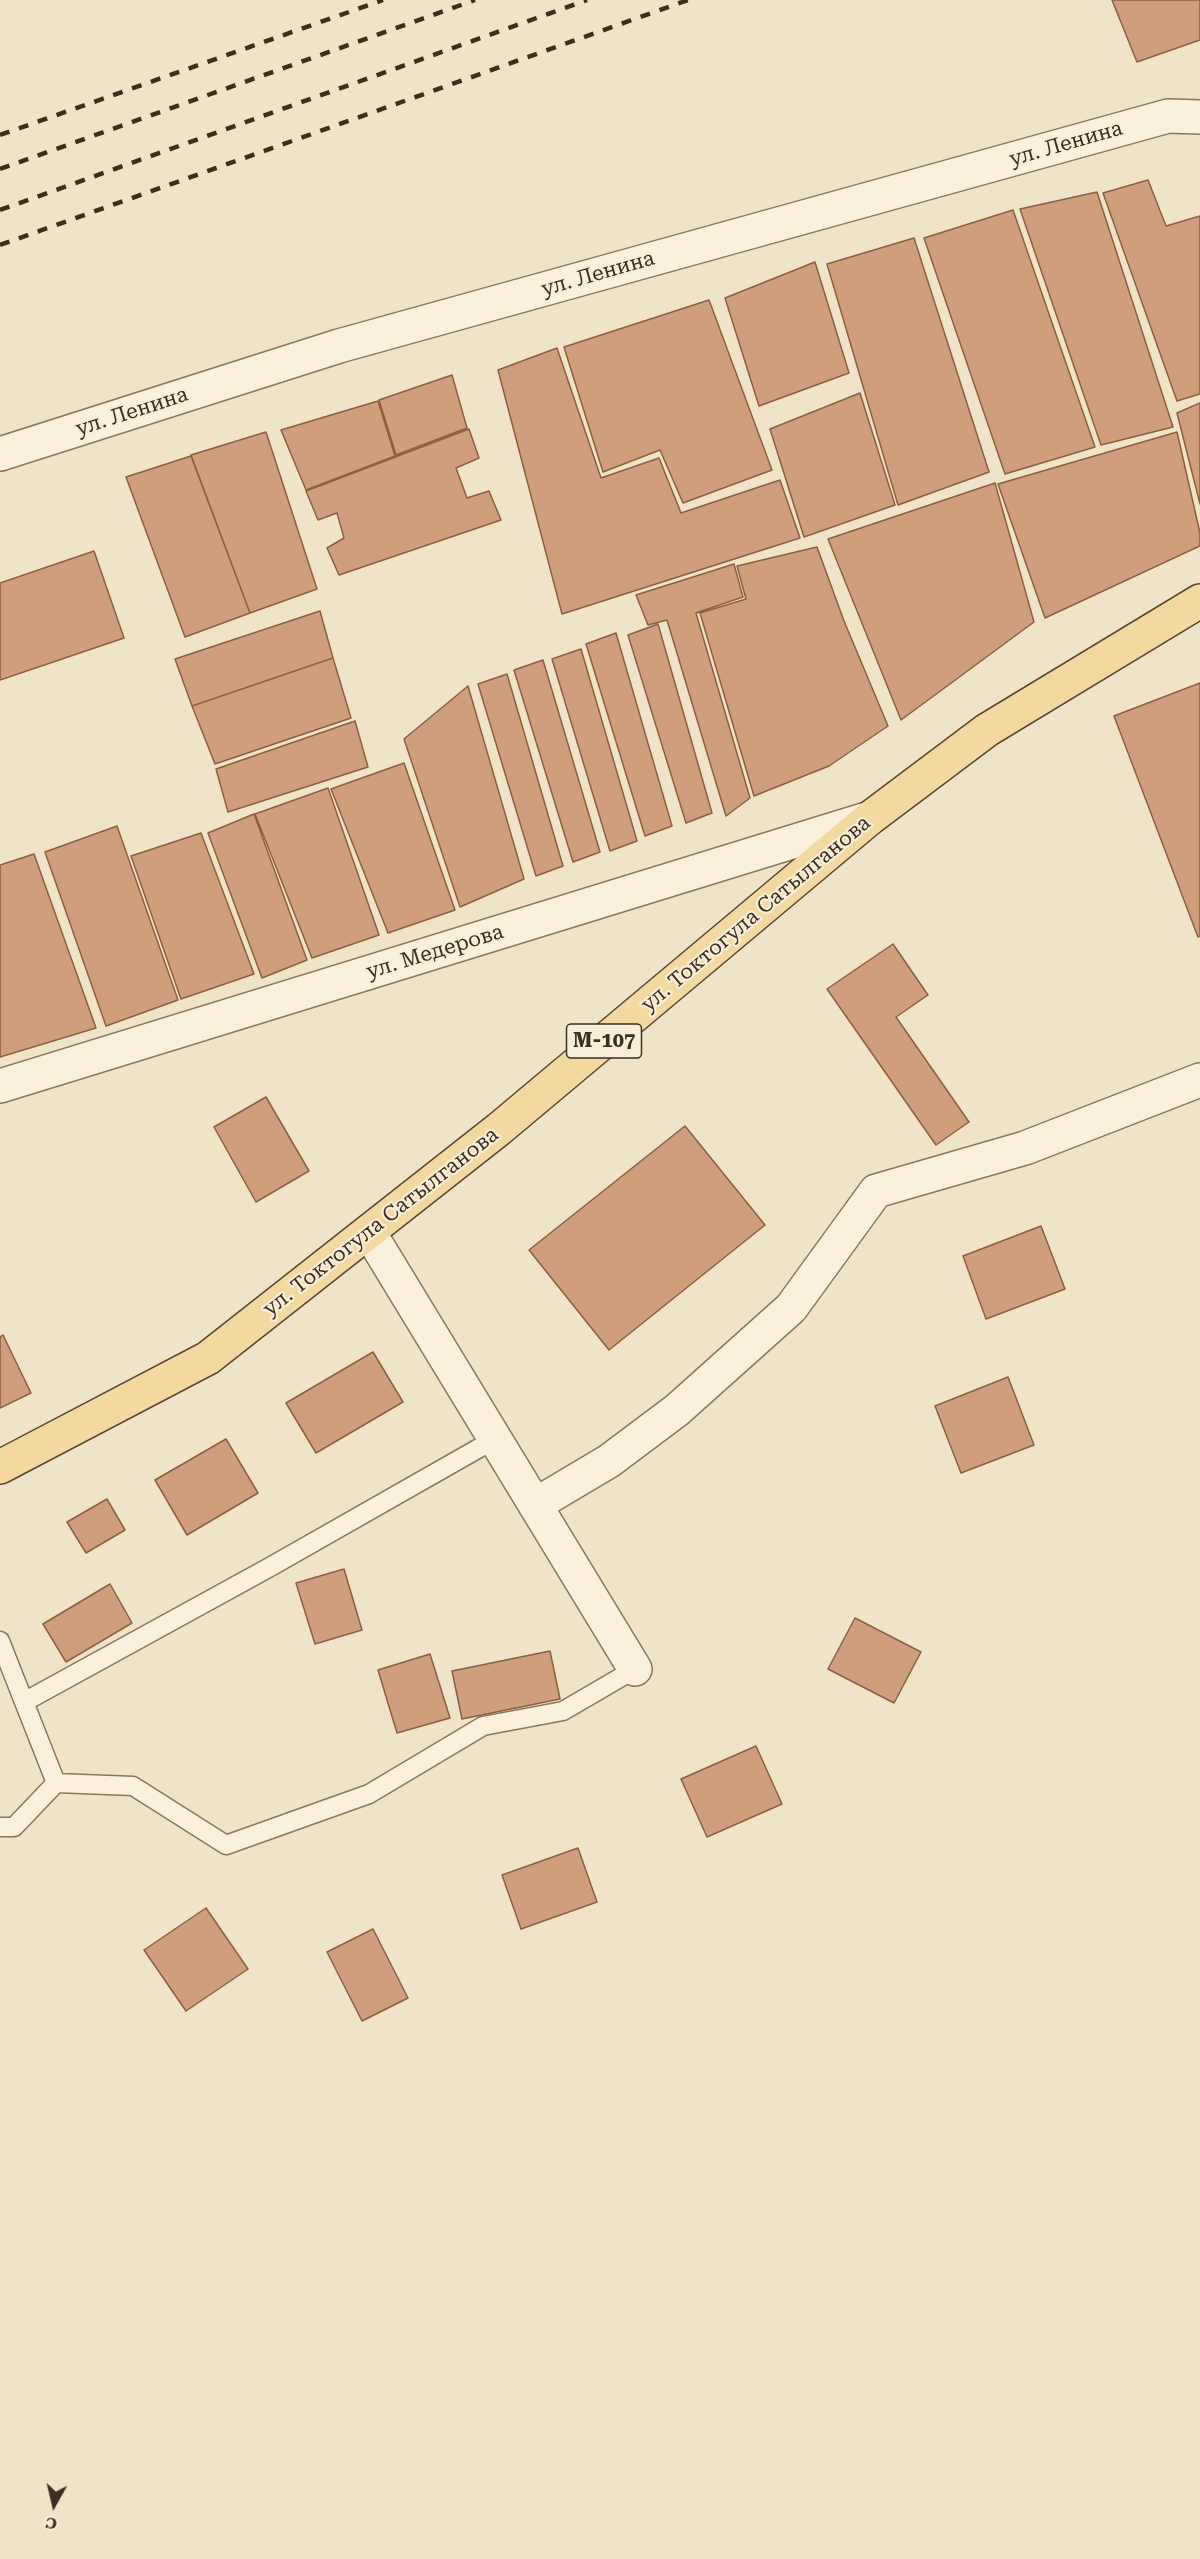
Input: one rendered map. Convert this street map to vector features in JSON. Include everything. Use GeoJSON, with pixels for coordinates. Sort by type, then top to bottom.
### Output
{"type":"FeatureCollection","features":[{"type":"Feature","properties":{"kind":"main road","name":"ул. Токтогула Сатылганова"},"geometry":{"type":"LineString","coordinates":[[0,1467],[208,1358],[508,1122],[870,818],[987,730],[1200,601]]}},
{"type":"Feature","properties":{"kind":"street","name":"ул. Ленина"},"geometry":{"type":"LineString","coordinates":[[0,453],[351,343],[1168,116],[1200,117]]}},
{"type":"Feature","properties":{"kind":"street","name":"ул. Медерова"},"geometry":{"type":"LineString","coordinates":[[0,1086],[870,818]]}},
{"type":"Feature","properties":{"kind":"street"},"geometry":{"type":"LineString","coordinates":[[535,1505],[609,1461],[677,1410],[791,1308],[876,1191],[1025,1148],[1200,1080]]}},
{"type":"Feature","properties":{"kind":"street"},"geometry":{"type":"LineString","coordinates":[[369,1232],[635,1669]]}},
{"type":"Feature","properties":{"kind":"lane"},"geometry":{"type":"LineString","coordinates":[[24,1702],[260,1573],[495,1439]]}},
{"type":"Feature","properties":{"kind":"lane"},"geometry":{"type":"LineString","coordinates":[[0,1641],[56,1783]]}},
{"type":"Feature","properties":{"kind":"lane"},"geometry":{"type":"LineString","coordinates":[[0,1827],[14,1827],[56,1783],[134,1785],[226,1845],[369,1794],[483,1726],[563,1711],[635,1669]]}},
{"type":"Feature","properties":{"kind":"building"},"geometry":{"type":"Polygon","coordinates":[[[1112,0],[1200,0],[1200,40],[1137,62],[1112,0]]]}},
{"type":"Feature","properties":{"kind":"building"},"geometry":{"type":"Polygon","coordinates":[[[1148,180],[1166,226],[1200,216],[1200,394],[1177,401],[1103,193],[1148,180]]]}},
{"type":"Feature","properties":{"kind":"building"},"geometry":{"type":"Polygon","coordinates":[[[1097,192],[1173,427],[1101,445],[1020,209],[1097,192]]]}},
{"type":"Feature","properties":{"kind":"building"},"geometry":{"type":"Polygon","coordinates":[[[1013,210],[1095,447],[1005,474],[924,238],[1013,210]]]}},
{"type":"Feature","properties":{"kind":"building"},"geometry":{"type":"Polygon","coordinates":[[[914,238],[989,472],[898,505],[827,264],[914,238]]]}},
{"type":"Feature","properties":{"kind":"building"},"geometry":{"type":"Polygon","coordinates":[[[815,262],[849,373],[759,406],[725,298],[815,262]]]}},
{"type":"Feature","properties":{"kind":"building"},"geometry":{"type":"Polygon","coordinates":[[[709,300],[772,470],[683,503],[660,450],[603,472],[564,347],[709,300]]]}},
{"type":"Feature","properties":{"kind":"building"},"geometry":{"type":"Polygon","coordinates":[[[557,348],[601,478],[659,458],[681,513],[780,480],[800,538],[562,614],[498,370],[557,348]]]}},
{"type":"Feature","properties":{"kind":"building"},"geometry":{"type":"Polygon","coordinates":[[[452,375],[467,428],[396,455],[379,400],[452,375]]]}},
{"type":"Feature","properties":{"kind":"building"},"geometry":{"type":"Polygon","coordinates":[[[860,393],[895,505],[804,537],[770,429],[860,393]]]}},
{"type":"Feature","properties":{"kind":"building"},"geometry":{"type":"Polygon","coordinates":[[[378,401],[395,456],[306,490],[281,430],[378,401]]]}},
{"type":"Feature","properties":{"kind":"building"},"geometry":{"type":"Polygon","coordinates":[[[1200,403],[1200,504],[1177,413],[1200,403]]]}},
{"type":"Feature","properties":{"kind":"building"},"geometry":{"type":"Polygon","coordinates":[[[469,429],[479,458],[456,468],[467,498],[489,491],[501,520],[339,575],[327,548],[344,538],[337,513],[318,520],[306,491],[469,429]]]}},
{"type":"Feature","properties":{"kind":"building"},"geometry":{"type":"Polygon","coordinates":[[[266,432],[317,589],[250,613],[191,455],[266,432]]]}},
{"type":"Feature","properties":{"kind":"building"},"geometry":{"type":"Polygon","coordinates":[[[1177,432],[1200,533],[1200,546],[1045,618],[998,484],[1177,432]]]}},
{"type":"Feature","properties":{"kind":"building"},"geometry":{"type":"Polygon","coordinates":[[[191,456],[250,613],[185,637],[126,477],[191,456]]]}},
{"type":"Feature","properties":{"kind":"building"},"geometry":{"type":"Polygon","coordinates":[[[995,483],[1034,622],[901,720],[828,539],[995,483]]]}},
{"type":"Feature","properties":{"kind":"building"},"geometry":{"type":"Polygon","coordinates":[[[817,547],[844,621],[888,726],[829,766],[754,796],[700,613],[746,599],[737,566],[817,547]]]}},
{"type":"Feature","properties":{"kind":"building"},"geometry":{"type":"Polygon","coordinates":[[[94,551],[124,638],[0,680],[0,583],[94,551]]]}},
{"type":"Feature","properties":{"kind":"building"},"geometry":{"type":"Polygon","coordinates":[[[734,564],[743,597],[696,613],[750,798],[726,816],[667,620],[648,625],[636,595],[734,564]]]}},
{"type":"Feature","properties":{"kind":"building"},"geometry":{"type":"Polygon","coordinates":[[[320,611],[333,658],[192,706],[175,659],[320,611]]]}},
{"type":"Feature","properties":{"kind":"building"},"geometry":{"type":"Polygon","coordinates":[[[658,624],[712,813],[686,823],[628,635],[658,624]]]}},
{"type":"Feature","properties":{"kind":"building"},"geometry":{"type":"Polygon","coordinates":[[[616,633],[672,826],[645,836],[586,644],[616,633]]]}},
{"type":"Feature","properties":{"kind":"building"},"geometry":{"type":"Polygon","coordinates":[[[581,649],[637,841],[610,851],[552,659],[581,649]]]}},
{"type":"Feature","properties":{"kind":"building"},"geometry":{"type":"Polygon","coordinates":[[[333,658],[351,718],[215,764],[192,706],[333,658]]]}},
{"type":"Feature","properties":{"kind":"building"},"geometry":{"type":"Polygon","coordinates":[[[543,660],[600,852],[573,862],[514,670],[543,660]]]}},
{"type":"Feature","properties":{"kind":"building"},"geometry":{"type":"Polygon","coordinates":[[[507,674],[563,866],[536,876],[478,684],[507,674]]]}},
{"type":"Feature","properties":{"kind":"building"},"geometry":{"type":"Polygon","coordinates":[[[1200,683],[1200,936],[1198,937],[1114,716],[1200,683]]]}},
{"type":"Feature","properties":{"kind":"building"},"geometry":{"type":"Polygon","coordinates":[[[468,686],[524,879],[460,907],[404,739],[468,686]]]}},
{"type":"Feature","properties":{"kind":"building"},"geometry":{"type":"Polygon","coordinates":[[[355,721],[368,767],[228,812],[216,769],[355,721]]]}},
{"type":"Feature","properties":{"kind":"building"},"geometry":{"type":"Polygon","coordinates":[[[404,763],[455,910],[388,933],[331,789],[404,763]]]}},
{"type":"Feature","properties":{"kind":"building"},"geometry":{"type":"Polygon","coordinates":[[[328,788],[379,935],[312,958],[255,814],[328,788]]]}},
{"type":"Feature","properties":{"kind":"building"},"geometry":{"type":"Polygon","coordinates":[[[254,814],[307,960],[262,978],[208,833],[254,814]]]}},
{"type":"Feature","properties":{"kind":"building"},"geometry":{"type":"Polygon","coordinates":[[[117,826],[178,1000],[106,1026],[45,852],[117,826]]]}},
{"type":"Feature","properties":{"kind":"building"},"geometry":{"type":"Polygon","coordinates":[[[201,833],[254,974],[181,999],[131,856],[201,833]]]}},
{"type":"Feature","properties":{"kind":"building"},"geometry":{"type":"Polygon","coordinates":[[[34,854],[96,1028],[0,1057],[0,865],[34,854]]]}},
{"type":"Feature","properties":{"kind":"building"},"geometry":{"type":"Polygon","coordinates":[[[893,944],[928,995],[896,1017],[969,1122],[936,1145],[827,989],[893,944]]]}},
{"type":"Feature","properties":{"kind":"building"},"geometry":{"type":"Polygon","coordinates":[[[266,1097],[309,1171],[256,1202],[214,1127],[266,1097]]]}},
{"type":"Feature","properties":{"kind":"building"},"geometry":{"type":"Polygon","coordinates":[[[685,1126],[765,1225],[609,1350],[529,1250],[685,1126]]]}},
{"type":"Feature","properties":{"kind":"building"},"geometry":{"type":"Polygon","coordinates":[[[1041,1226],[1065,1289],[986,1319],[963,1256],[1041,1226]]]}},
{"type":"Feature","properties":{"kind":"building"},"geometry":{"type":"Polygon","coordinates":[[[3,1335],[31,1393],[0,1408],[0,1337],[3,1335]]]}},
{"type":"Feature","properties":{"kind":"building"},"geometry":{"type":"Polygon","coordinates":[[[373,1352],[403,1402],[316,1453],[286,1403],[373,1352]]]}},
{"type":"Feature","properties":{"kind":"building"},"geometry":{"type":"Polygon","coordinates":[[[1008,1377],[1034,1445],[961,1473],[935,1406],[1008,1377]]]}},
{"type":"Feature","properties":{"kind":"building"},"geometry":{"type":"Polygon","coordinates":[[[226,1439],[258,1493],[187,1535],[155,1480],[226,1439]]]}},
{"type":"Feature","properties":{"kind":"building"},"geometry":{"type":"Polygon","coordinates":[[[107,1499],[125,1530],[86,1553],[67,1522],[107,1499]]]}},
{"type":"Feature","properties":{"kind":"building"},"geometry":{"type":"Polygon","coordinates":[[[344,1569],[362,1630],[315,1644],[296,1583],[344,1569]]]}},
{"type":"Feature","properties":{"kind":"building"},"geometry":{"type":"Polygon","coordinates":[[[110,1584],[132,1623],[66,1662],[43,1624],[110,1584]]]}},
{"type":"Feature","properties":{"kind":"building"},"geometry":{"type":"Polygon","coordinates":[[[855,1618],[921,1652],[894,1703],[828,1669],[855,1618]]]}},
{"type":"Feature","properties":{"kind":"building"},"geometry":{"type":"Polygon","coordinates":[[[550,1651],[560,1699],[462,1719],[452,1671],[550,1651]]]}},
{"type":"Feature","properties":{"kind":"building"},"geometry":{"type":"Polygon","coordinates":[[[430,1654],[450,1718],[397,1733],[378,1670],[430,1654]]]}},
{"type":"Feature","properties":{"kind":"building"},"geometry":{"type":"Polygon","coordinates":[[[756,1746],[782,1804],[707,1837],[681,1779],[756,1746]]]}},
{"type":"Feature","properties":{"kind":"building"},"geometry":{"type":"Polygon","coordinates":[[[578,1848],[597,1902],[521,1929],[502,1875],[578,1848]]]}},
{"type":"Feature","properties":{"kind":"building"},"geometry":{"type":"Polygon","coordinates":[[[206,1908],[248,1969],[186,2011],[144,1950],[206,1908]]]}},
{"type":"Feature","properties":{"kind":"building"},"geometry":{"type":"Polygon","coordinates":[[[373,1929],[408,1998],[362,2021],[327,1952],[373,1929]]]}},
{"type":"Feature","properties":{"kind":"railway"},"geometry":{"type":"LineString","coordinates":[[0,135],[383,0]]}},
{"type":"Feature","properties":{"kind":"railway"},"geometry":{"type":"LineString","coordinates":[[0,169],[475,0]]}},
{"type":"Feature","properties":{"kind":"railway"},"geometry":{"type":"LineString","coordinates":[[0,210],[587,0]]}},
{"type":"Feature","properties":{"kind":"railway"},"geometry":{"type":"LineString","coordinates":[[0,245],[688,0]]}}]}
